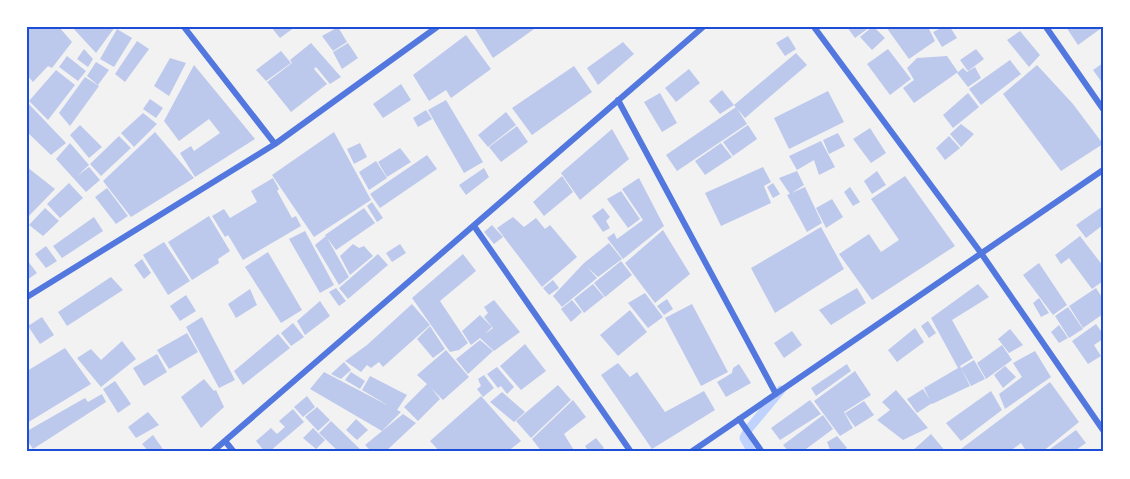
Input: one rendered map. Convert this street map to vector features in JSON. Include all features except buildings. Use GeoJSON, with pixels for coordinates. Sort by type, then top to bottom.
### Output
{"type":"FeatureCollection","features":[{"type":"Feature","properties":{"kind":"street"},"geometry":{"type":"LineString","coordinates":[[184,27],[275,144]]}},
{"type":"Feature","properties":{"kind":"street"},"geometry":{"type":"LineString","coordinates":[[27,297],[275,144],[437,27]]}},
{"type":"Feature","properties":{"kind":"street"},"geometry":{"type":"LineString","coordinates":[[212,452],[703,27]]}},
{"type":"Feature","properties":{"kind":"street"},"geometry":{"type":"LineString","coordinates":[[814,27],[981,253],[1103,430]]}},
{"type":"Feature","properties":{"kind":"street"},"geometry":{"type":"LineString","coordinates":[[1046,27],[1103,110]]}},
{"type":"Feature","properties":{"kind":"street"},"geometry":{"type":"LineString","coordinates":[[618,100],[776,394]]}},
{"type":"Feature","properties":{"kind":"street"},"geometry":{"type":"LineString","coordinates":[[691,452],[1103,170]]}},
{"type":"Feature","properties":{"kind":"street"},"geometry":{"type":"LineString","coordinates":[[474,226],[631,452]]}},
{"type":"Feature","properties":{"kind":"street"},"geometry":{"type":"LineString","coordinates":[[740,419],[762,452]]}},
{"type":"Feature","properties":{"kind":"street"},"geometry":{"type":"LineString","coordinates":[[225,441],[234,452]]}},
{"type":"Feature","properties":{"kind":"waterway"},"geometry":{"type":"LineString","coordinates":[[752,452],[744,438],[747,431],[781,390]]}}]}
